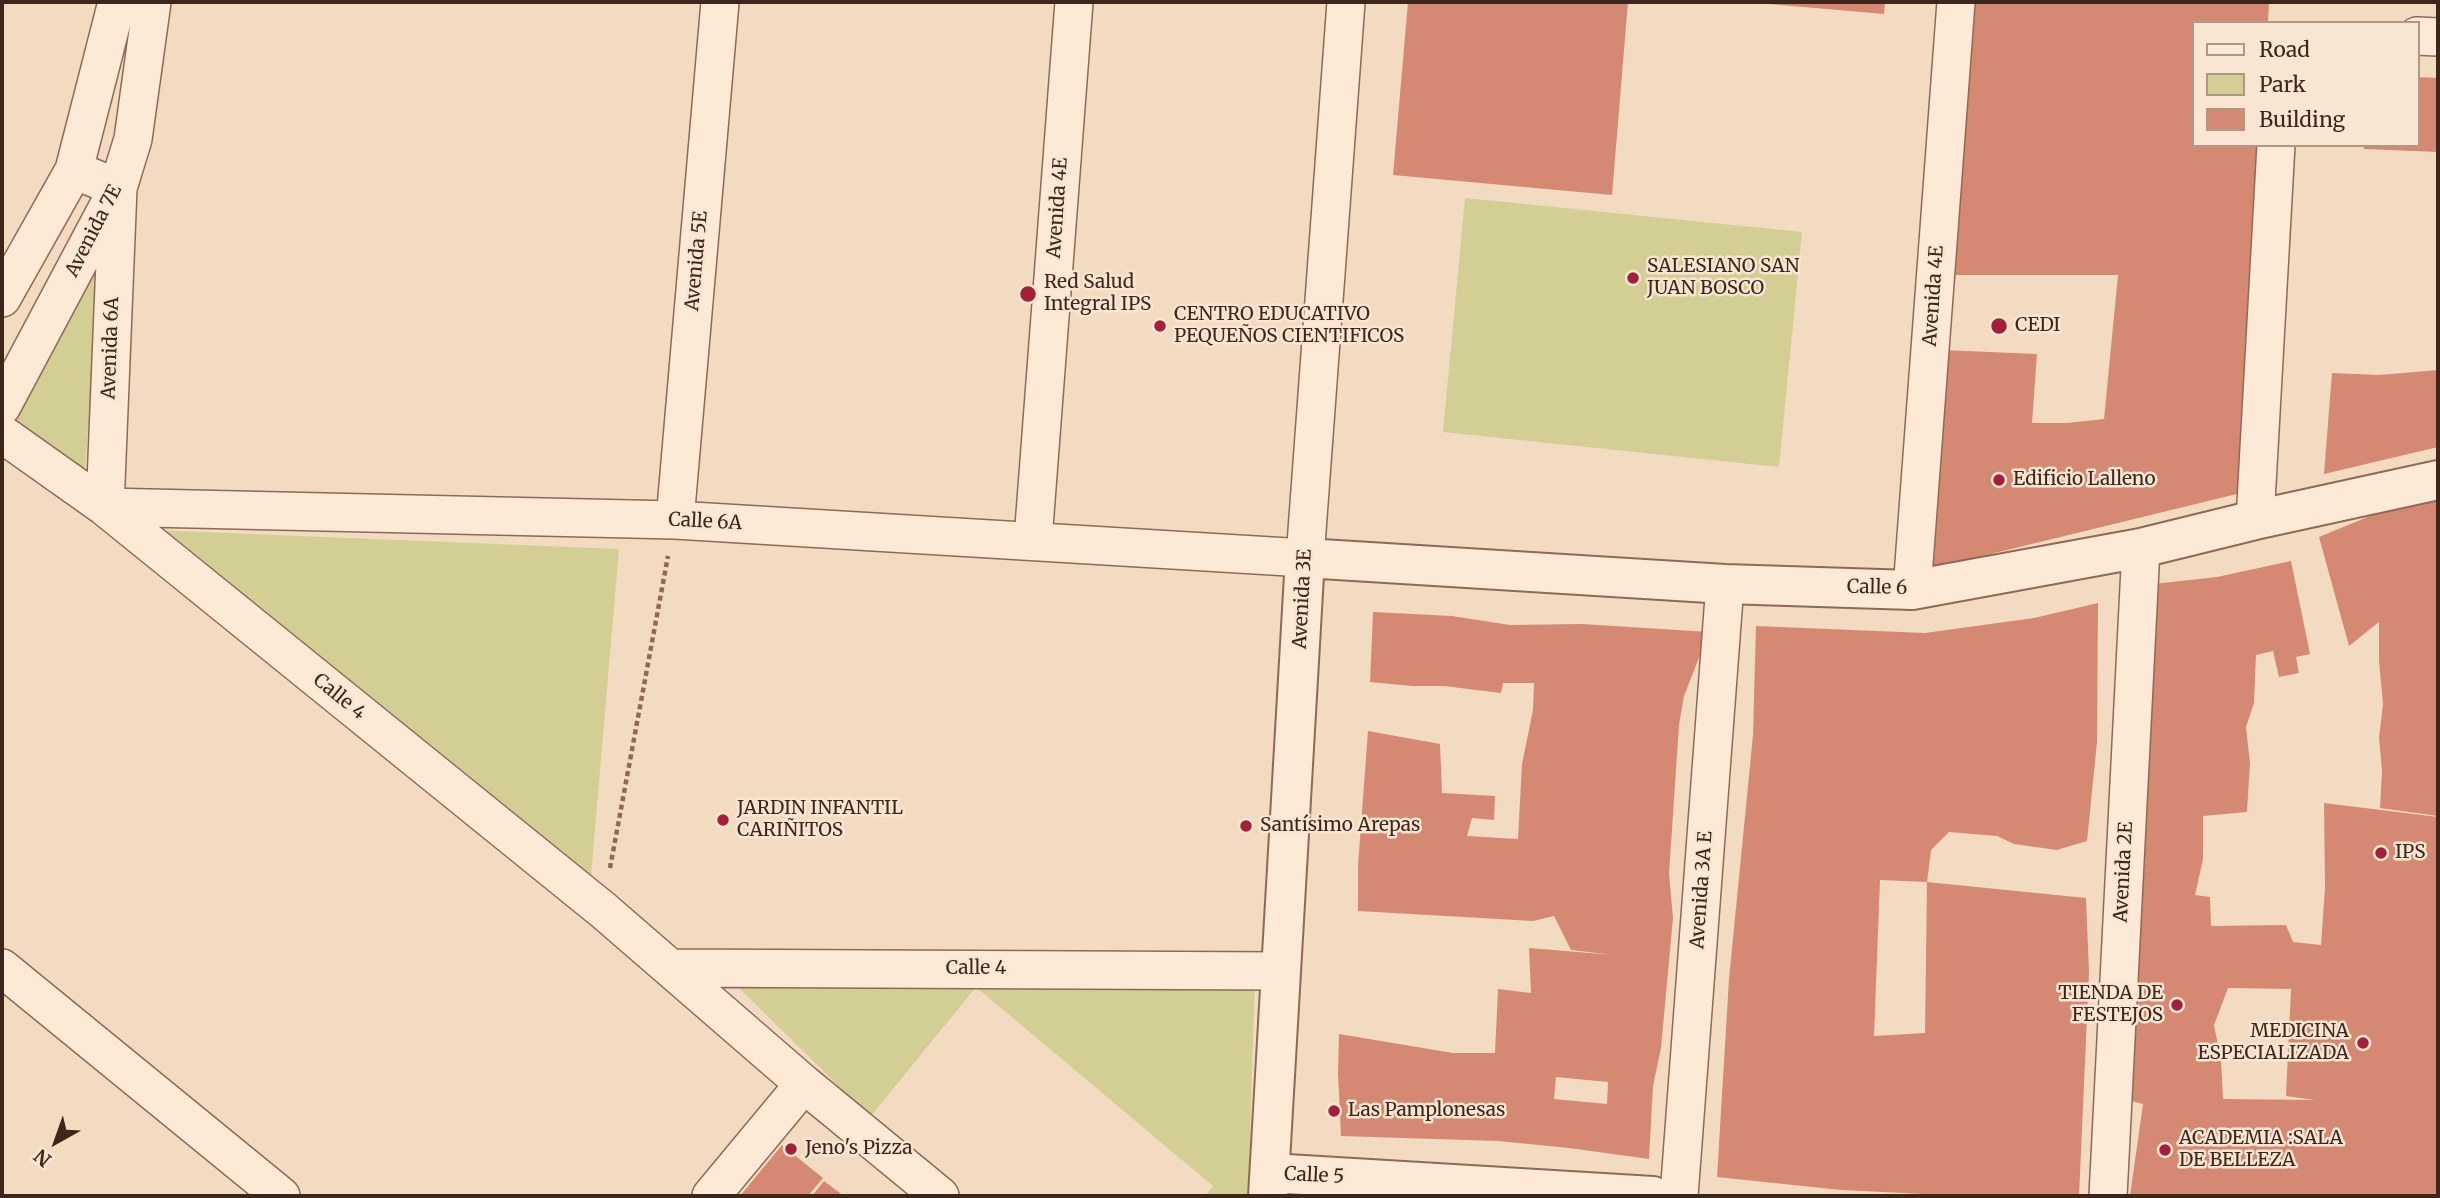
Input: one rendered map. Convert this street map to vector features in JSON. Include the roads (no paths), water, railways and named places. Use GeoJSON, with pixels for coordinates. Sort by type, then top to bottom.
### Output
{"type":"FeatureCollection","features":[{"type":"Feature","properties":{"kind":"street","name":"Avenida 5E"},"geometry":{"type":"LineString","coordinates":[[675,520],[720,2]]}},
{"type":"Feature","properties":{"kind":"street","name":"Avenida 4E"},"geometry":{"type":"LineString","coordinates":[[1033,540],[1074,2]]}},
{"type":"Feature","properties":{"kind":"street","name":"Avenida 3E"},"geometry":{"type":"LineString","coordinates":[[1269,1185],[1305,558],[1346,2]]}},
{"type":"Feature","properties":{"kind":"street","name":"Avenida 4E"},"geometry":{"type":"LineString","coordinates":[[1912,590],[1956,2]]}},
{"type":"Feature","properties":{"kind":"street","name":"Avenida 7E"},"geometry":{"type":"LineString","coordinates":[[2,298],[74,170],[131,3]]}},
{"type":"Feature","properties":{"kind":"street","name":"Avenida 7E"},"geometry":{"type":"LineString","coordinates":[[2,406],[118,188],[133,139],[131,3]]}},
{"type":"Feature","properties":{"kind":"street"},"geometry":{"type":"LineString","coordinates":[[2419,36],[2438,37]]}},
{"type":"Feature","properties":{"kind":"street"},"geometry":{"type":"LineString","coordinates":[[2255,520],[2276,147]]}},
{"type":"Feature","properties":{"kind":"street"},"geometry":{"type":"LineString","coordinates":[[74,170],[118,188]]}},
{"type":"Feature","properties":{"kind":"street","name":"Avenida 6A"},"geometry":{"type":"LineString","coordinates":[[105,507],[118,188]]}},
{"type":"Feature","properties":{"kind":"street","name":"Calle 4"},"geometry":{"type":"LineString","coordinates":[[2,434],[105,507],[603,910],[804,1084],[940,1196]]}},
{"type":"Feature","properties":{"kind":"street","name":"Calle 6"},"geometry":{"type":"LineString","coordinates":[[1305,558],[1725,584],[1912,590],[2141,548],[2438,480]]}},
{"type":"Feature","properties":{"kind":"street","name":"Calle 6A"},"geometry":{"type":"LineString","coordinates":[[105,507],[675,520],[1305,558]]}},
{"type":"Feature","properties":{"kind":"street","name":"Avenida 2E"},"geometry":{"type":"LineString","coordinates":[[2108,1196],[2141,548]]}},
{"type":"Feature","properties":{"kind":"street","name":"Avenida 3A E"},"geometry":{"type":"LineString","coordinates":[[1679,1196],[1725,584]]}},
{"type":"Feature","properties":{"kind":"street"},"geometry":{"type":"LineString","coordinates":[[2,968],[281,1196]]}},
{"type":"Feature","properties":{"kind":"street","name":"Calle 4"},"geometry":{"type":"LineString","coordinates":[[670,968],[1281,971]]}},
{"type":"Feature","properties":{"kind":"street"},"geometry":{"type":"LineString","coordinates":[[711,1196],[804,1084]]}},
{"type":"Feature","properties":{"kind":"street","name":"Calle 5"},"geometry":{"type":"LineString","coordinates":[[1269,1185],[1653,1196]]}},
{"type":"Feature","properties":{"kind":"place","name":"SALESIANO SAN JUAN BOSCO"},"geometry":{"type":"Point","coordinates":[1633,278]}},
{"type":"Feature","properties":{"kind":"place","name":"Red Salud Integral IPS"},"geometry":{"type":"Point","coordinates":[1028,294]}},
{"type":"Feature","properties":{"kind":"place","name":"CENTRO EDUCATIVO PEQUEÑOS CIENTIFICOS"},"geometry":{"type":"Point","coordinates":[1160,326]}},
{"type":"Feature","properties":{"kind":"place","name":"CEDI"},"geometry":{"type":"Point","coordinates":[1999,326]}},
{"type":"Feature","properties":{"kind":"place","name":"Edificio Lalleno"},"geometry":{"type":"Point","coordinates":[1999,480]}},
{"type":"Feature","properties":{"kind":"place","name":"JARDIN INFANTIL CARIÑITOS"},"geometry":{"type":"Point","coordinates":[723,820]}},
{"type":"Feature","properties":{"kind":"place","name":"Santísimo Arepas"},"geometry":{"type":"Point","coordinates":[1246,826]}},
{"type":"Feature","properties":{"kind":"place","name":"IPS"},"geometry":{"type":"Point","coordinates":[2381,853]}},
{"type":"Feature","properties":{"kind":"place","name":"TIENDA DE FESTEJOS"},"geometry":{"type":"Point","coordinates":[2177,1005]}},
{"type":"Feature","properties":{"kind":"place","name":"MEDICINA ESPECIALIZADA"},"geometry":{"type":"Point","coordinates":[2363,1043]}},
{"type":"Feature","properties":{"kind":"place","name":"Las Pamplonesas"},"geometry":{"type":"Point","coordinates":[1334,1111]}},
{"type":"Feature","properties":{"kind":"place","name":"Jeno's Pizza"},"geometry":{"type":"Point","coordinates":[791,1149]}},
{"type":"Feature","properties":{"kind":"place","name":"ACADEMIA :SALA DE BELLEZA"},"geometry":{"type":"Point","coordinates":[2165,1150]}}]}
